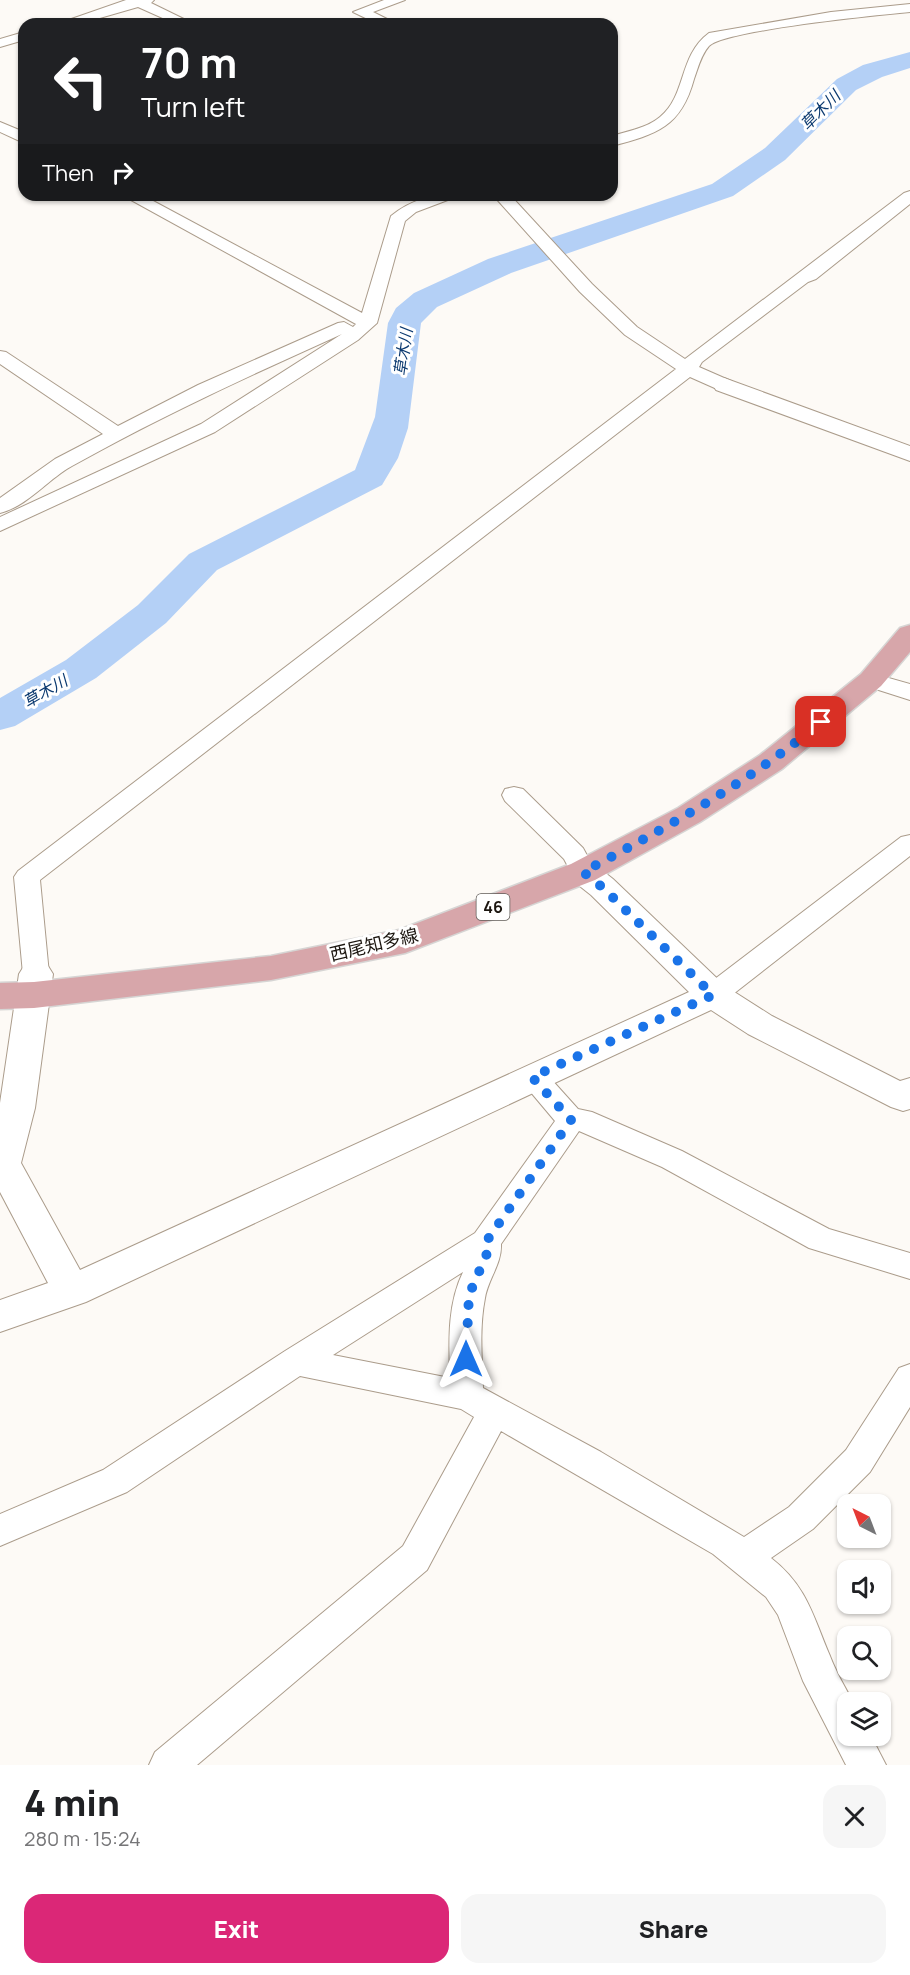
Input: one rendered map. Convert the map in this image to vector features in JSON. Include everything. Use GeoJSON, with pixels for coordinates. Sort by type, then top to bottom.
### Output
{"type":"FeatureCollection","features":[{"type":"Feature","properties":{"kind":"main road","name":"西尾知多線"},"geometry":{"type":"LineString","coordinates":[[0,996],[35,985],[271,968],[405,941],[583,872],[689,815],[788,750],[870,680],[910,634]]}},
{"type":"Feature","properties":{"kind":"street"},"geometry":{"type":"LineString","coordinates":[[375,18],[360,12],[398,0]]}},
{"type":"Feature","properties":{"kind":"street"},"geometry":{"type":"LineString","coordinates":[[84,18],[140,1],[175,18]]}},
{"type":"Feature","properties":{"kind":"street"},"geometry":{"type":"LineString","coordinates":[[618,139],[665,121],[684,96],[691,66],[706,40],[714,36],[831,16],[910,8]]}},
{"type":"Feature","properties":{"kind":"street"},"geometry":{"type":"LineString","coordinates":[[0,42],[18,38]]}},
{"type":"Feature","properties":{"kind":"street"},"geometry":{"type":"LineString","coordinates":[[0,126],[18,135]]}},
{"type":"Feature","properties":{"kind":"street"},"geometry":{"type":"LineString","coordinates":[[72,1291],[2,1163],[17,1108],[35,985],[27,877],[688,369],[695,358],[802,278],[810,275],[910,196]]}},
{"type":"Feature","properties":{"kind":"street"},"geometry":{"type":"LineString","coordinates":[[141,201],[368,323]]}},
{"type":"Feature","properties":{"kind":"street"},"geometry":{"type":"LineString","coordinates":[[0,525],[208,428],[314,361],[368,323],[397,219],[410,209],[431,201]]}},
{"type":"Feature","properties":{"kind":"street"},"geometry":{"type":"LineString","coordinates":[[507,201],[586,288],[631,331],[688,369],[724,386],[910,454]]}},
{"type":"Feature","properties":{"kind":"street"},"geometry":{"type":"LineString","coordinates":[[0,507],[39,482],[62,463],[205,389],[348,326],[368,323]]}},
{"type":"Feature","properties":{"kind":"street"},"geometry":{"type":"LineString","coordinates":[[0,356],[118,435]]}},
{"type":"Feature","properties":{"kind":"street"},"geometry":{"type":"LineString","coordinates":[[870,680],[899,687],[910,693]]}},
{"type":"Feature","properties":{"kind":"street"},"geometry":{"type":"LineString","coordinates":[[514,795],[574,855],[583,872],[602,887],[713,995],[760,1025],[903,1098],[910,1091]]}},
{"type":"Feature","properties":{"kind":"street"},"geometry":{"type":"LineString","coordinates":[[0,1316],[72,1291],[713,995],[910,843]]}},
{"type":"Feature","properties":{"kind":"street"},"geometry":{"type":"LineString","coordinates":[[532,1077],[571,1120],[582,1120],[672,1159],[820,1239],[910,1266]]}},
{"type":"Feature","properties":{"kind":"street"},"geometry":{"type":"LineString","coordinates":[[0,1530],[115,1481],[296,1361],[486,1242],[571,1120]]}},
{"type":"Feature","properties":{"kind":"street"},"geometry":{"type":"LineString","coordinates":[[168,1765],[415,1558],[480,1404],[465,1340],[469,1295],[488,1251],[486,1242]]}},
{"type":"Feature","properties":{"kind":"street"},"geometry":{"type":"LineString","coordinates":[[296,1361],[480,1404],[589,1463],[744,1556],[778,1585],[792,1605],[816,1668],[837,1710]]}},
{"type":"Feature","properties":{"kind":"street"},"geometry":{"type":"LineString","coordinates":[[744,1556],[801,1518],[858,1461],[910,1378]]}},
{"type":"Feature","properties":{"kind":"street"},"geometry":{"type":"LineString","coordinates":[[856,1746],[867,1765]]}},
{"type":"Feature","properties":{"kind":"waterway","name":"草木川"},"geometry":{"type":"LineString","coordinates":[[0,716],[81,669],[152,614],[203,562],[369,477],[383,448],[393,417],[404,323],[408,315],[425,300],[457,283],[500,266],[683,206],[723,190],[775,154],[846,84],[873,71],[910,60]]}},
{"type":"Feature","properties":{"kind":"route"},"geometry":{"type":"LineString","coordinates":[[466,1359],[465,1340],[469,1295],[488,1251],[486,1242],[571,1120],[532,1077],[713,995],[602,887],[583,872],[689,815],[747,779],[788,750],[821,722]]}}]}
